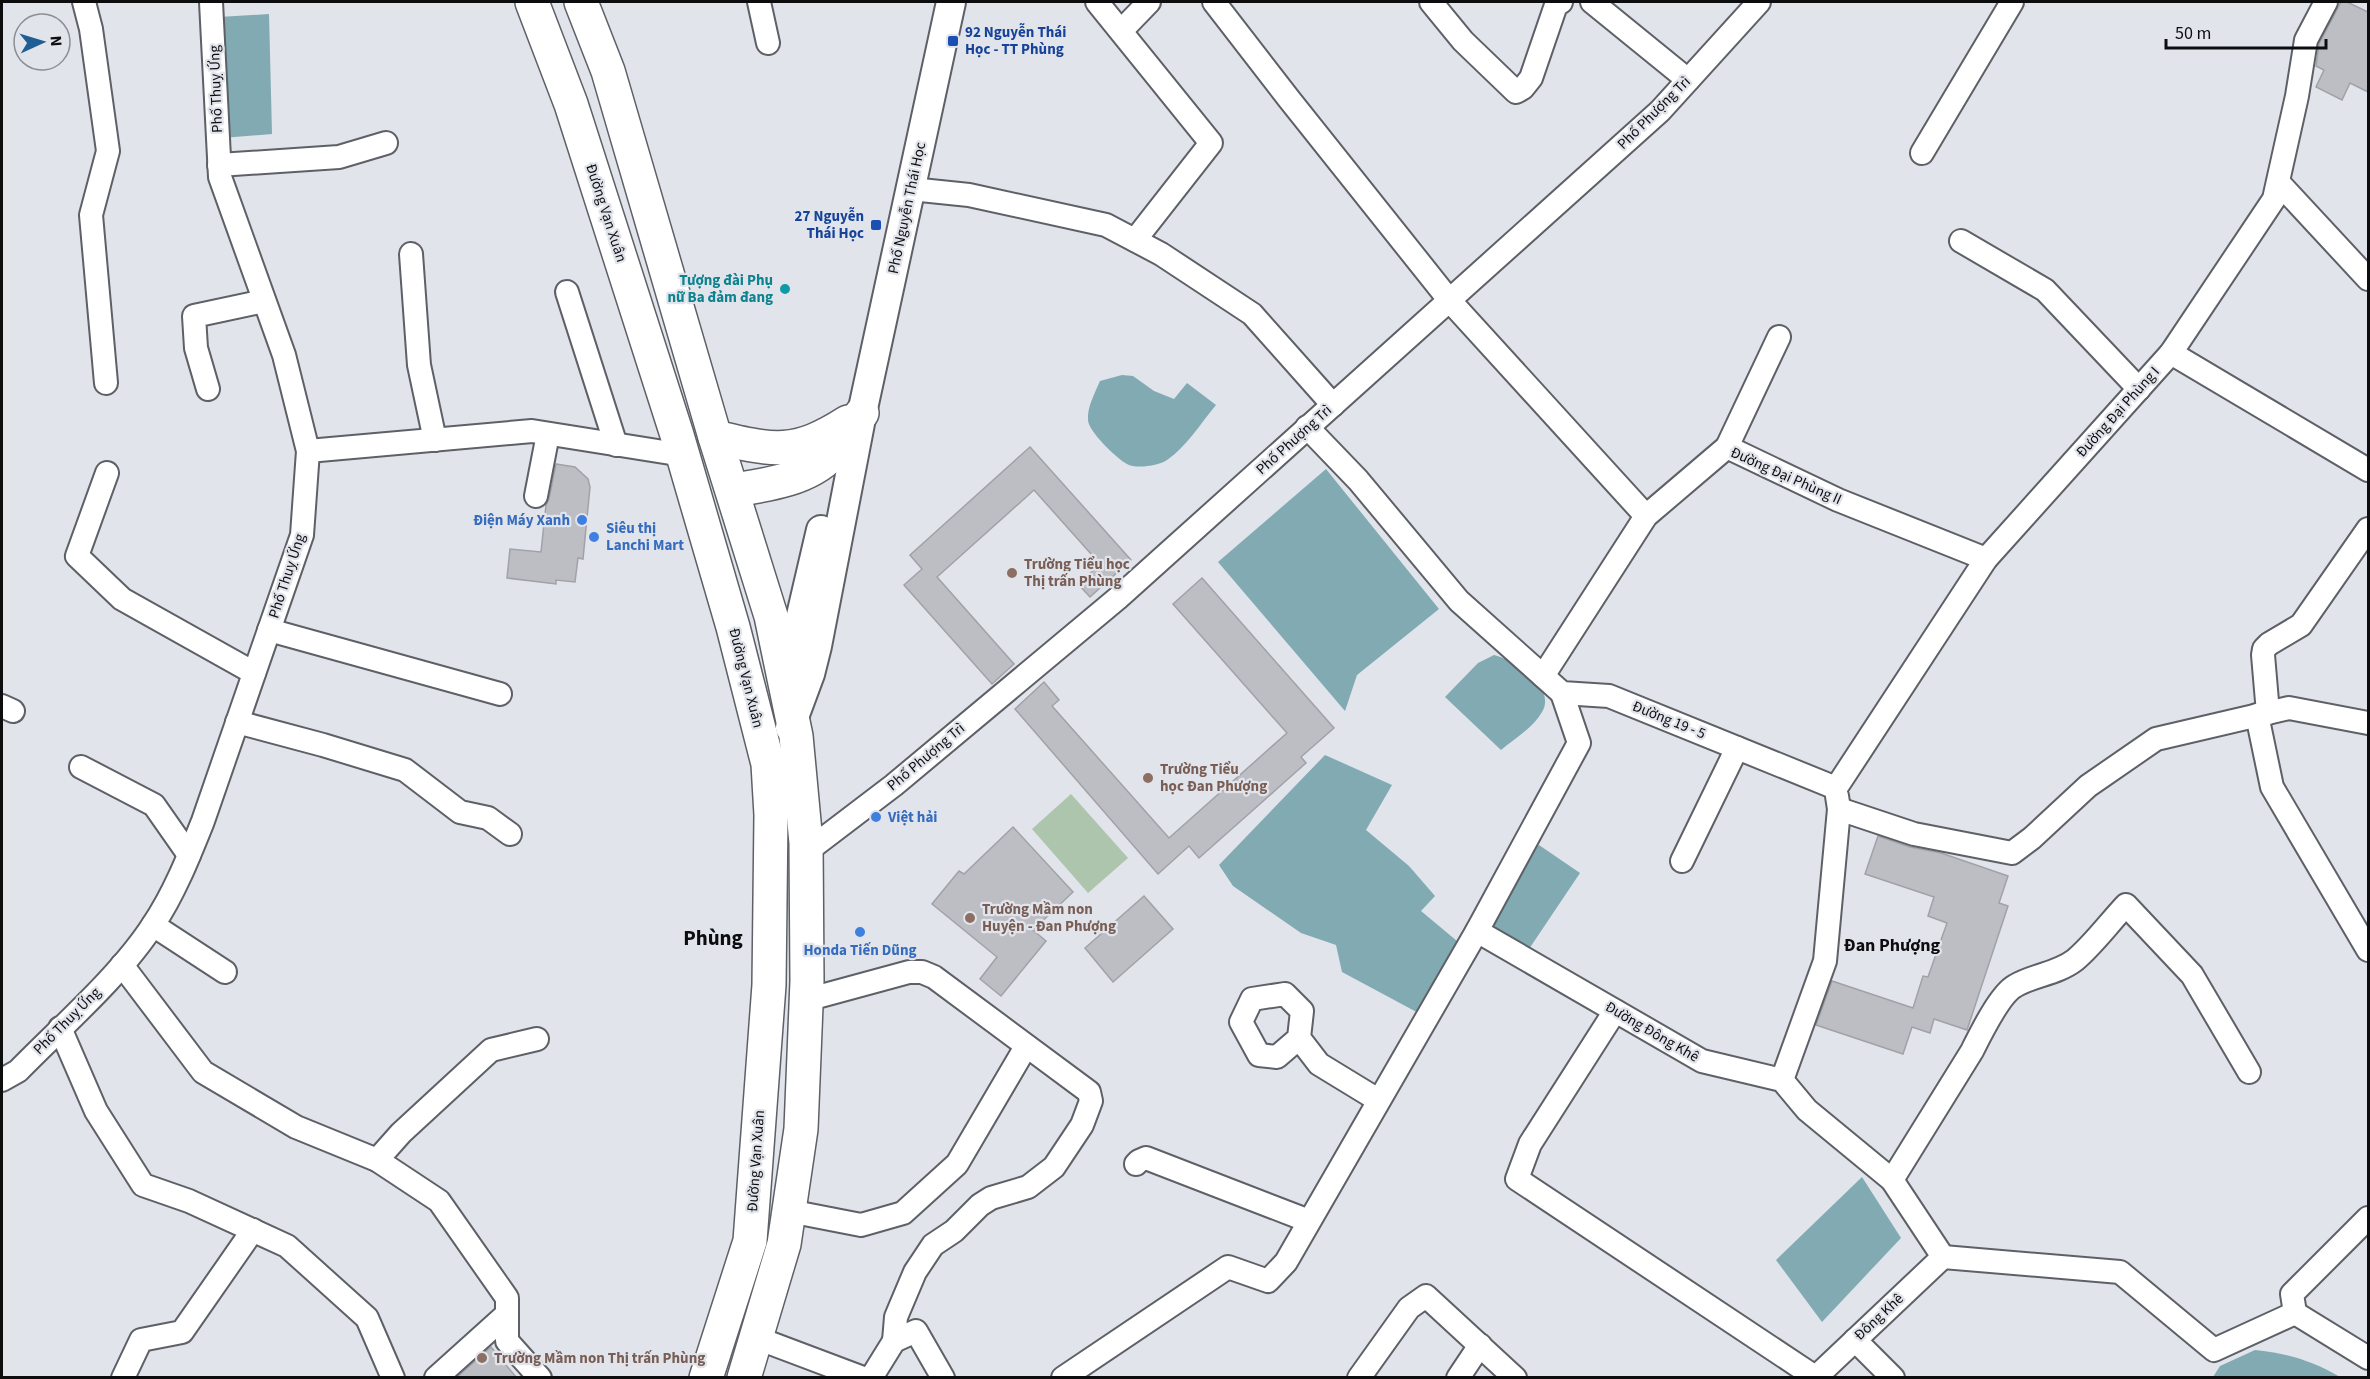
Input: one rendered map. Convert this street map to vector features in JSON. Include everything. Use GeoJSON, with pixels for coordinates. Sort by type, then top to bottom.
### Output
{"type":"FeatureCollection","features":[{"type":"Feature","properties":{"kind":"highway","name":"Đường Vạn Xuân"},"geometry":{"type":"LineString","coordinates":[[532,2],[571,104],[683,455],[733,627],[768,764],[771,815],[769,985],[750,1241],[706,1377]]}},
{"type":"Feature","properties":{"kind":"highway"},"geometry":{"type":"LineString","coordinates":[[581,2],[608,71],[715,437],[771,616],[799,682],[793,724],[806,852],[806,1000],[801,1129],[784,1244],[757,1338],[749,1376]]}},
{"type":"Feature","properties":{"kind":"highway"},"geometry":{"type":"LineString","coordinates":[[715,437],[758,447],[788,448],[816,441],[862,413]]}},
{"type":"Feature","properties":{"kind":"highway"},"geometry":{"type":"LineString","coordinates":[[733,490],[764,485],[797,476],[814,468],[831,455],[862,413]]}},
{"type":"Feature","properties":{"kind":"highway"},"geometry":{"type":"LineString","coordinates":[[752,701],[799,682]]}},
{"type":"Feature","properties":{"kind":"main road","name":"Phố Nguyễn Thái Học"},"geometry":{"type":"LineString","coordinates":[[768,764],[799,682],[862,413],[951,2]]}},
{"type":"Feature","properties":{"kind":"main road"},"geometry":{"type":"LineString","coordinates":[[768,764],[793,724]]}},
{"type":"Feature","properties":{"kind":"street"},"geometry":{"type":"LineString","coordinates":[[84,2],[91,28],[108,151],[92,215],[106,383]]}},
{"type":"Feature","properties":{"kind":"street","name":"Phố Thuỵ Ứng"},"geometry":{"type":"LineString","coordinates":[[2,1080],[18,1071],[60,1029],[122,964],[153,925],[189,855],[302,535],[308,452],[284,355],[220,177],[211,2]]}},
{"type":"Feature","properties":{"kind":"street"},"geometry":{"type":"LineString","coordinates":[[759,2],[768,43]]}},
{"type":"Feature","properties":{"kind":"street"},"geometry":{"type":"LineString","coordinates":[[1097,2],[1211,143],[1135,240]]}},
{"type":"Feature","properties":{"kind":"street"},"geometry":{"type":"LineString","coordinates":[[1121,31],[1149,2]]}},
{"type":"Feature","properties":{"kind":"street"},"geometry":{"type":"LineString","coordinates":[[1214,2],[1450,301],[1646,516]]}},
{"type":"Feature","properties":{"kind":"street"},"geometry":{"type":"LineString","coordinates":[[1431,2],[1463,41],[1516,92],[1523,88],[1531,78],[1557,3]]}},
{"type":"Feature","properties":{"kind":"street"},"geometry":{"type":"LineString","coordinates":[[1592,2],[1688,80]]}},
{"type":"Feature","properties":{"kind":"street","name":"Phố Phượng Trì"},"geometry":{"type":"LineString","coordinates":[[806,852],[894,785],[1109,605],[1450,301],[1660,111],[1759,2]]}},
{"type":"Feature","properties":{"kind":"street"},"geometry":{"type":"LineString","coordinates":[[1922,153],[2012,2]]}},
{"type":"Feature","properties":{"kind":"street","name":"Đường Đại Phùng I"},"geometry":{"type":"LineString","coordinates":[[1838,799],[1986,559],[2171,353],[2274,199],[2298,96],[2306,40],[2326,2]]}},
{"type":"Feature","properties":{"kind":"street"},"geometry":{"type":"LineString","coordinates":[[219,165],[339,157],[386,143]]}},
{"type":"Feature","properties":{"kind":"street"},"geometry":{"type":"LineString","coordinates":[[2279,183],[2368,279]]}},
{"type":"Feature","properties":{"kind":"street"},"geometry":{"type":"LineString","coordinates":[[911,189],[969,195],[1106,225],[1161,254],[1252,314],[1333,405]]}},
{"type":"Feature","properties":{"kind":"street"},"geometry":{"type":"LineString","coordinates":[[1961,242],[2045,290],[2139,389]]}},
{"type":"Feature","properties":{"kind":"street"},"geometry":{"type":"LineString","coordinates":[[411,254],[419,365],[435,440]]}},
{"type":"Feature","properties":{"kind":"street"},"geometry":{"type":"LineString","coordinates":[[567,292],[616,445]]}},
{"type":"Feature","properties":{"kind":"street"},"geometry":{"type":"LineString","coordinates":[[208,389],[196,348],[194,316],[264,301]]}},
{"type":"Feature","properties":{"kind":"street"},"geometry":{"type":"LineString","coordinates":[[1728,447],[1779,337]]}},
{"type":"Feature","properties":{"kind":"street"},"geometry":{"type":"LineString","coordinates":[[2171,353],[2368,470]]}},
{"type":"Feature","properties":{"kind":"street"},"geometry":{"type":"LineString","coordinates":[[1063,1377],[1228,1267],[1268,1281],[1286,1262],[1477,931],[1579,743],[1563,693],[1459,601],[1358,480],[1307,428]]}},
{"type":"Feature","properties":{"kind":"street"},"geometry":{"type":"LineString","coordinates":[[308,452],[532,431],[683,455]]}},
{"type":"Feature","properties":{"kind":"street"},"geometry":{"type":"LineString","coordinates":[[536,496],[548,434]]}},
{"type":"Feature","properties":{"kind":"street","name":"Đường Đại Phùng II"},"geometry":{"type":"LineString","coordinates":[[1544,676],[1646,516],[1728,447],[1838,500],[1986,559]]}},
{"type":"Feature","properties":{"kind":"street"},"geometry":{"type":"LineString","coordinates":[[107,473],[77,556],[122,599],[254,673]]}},
{"type":"Feature","properties":{"kind":"street"},"geometry":{"type":"LineString","coordinates":[[2368,529],[2301,625],[2265,649],[2262,714],[2272,787],[2368,950]]}},
{"type":"Feature","properties":{"kind":"street"},"geometry":{"type":"LineString","coordinates":[[269,630],[500,694]]}},
{"type":"Feature","properties":{"kind":"street","name":"Đường 19 - 5"},"geometry":{"type":"LineString","coordinates":[[1563,693],[1609,696],[1737,748],[1914,834],[2012,853],[2032,838],[2088,786],[2156,739],[2262,714]]}},
{"type":"Feature","properties":{"kind":"street"},"geometry":{"type":"LineString","coordinates":[[2262,714],[2289,708],[2368,723]]}},
{"type":"Feature","properties":{"kind":"street"},"geometry":{"type":"LineString","coordinates":[[237,722],[405,770],[460,812],[488,818],[510,834]]}},
{"type":"Feature","properties":{"kind":"street"},"geometry":{"type":"LineString","coordinates":[[1682,861],[1737,748]]}},
{"type":"Feature","properties":{"kind":"street"},"geometry":{"type":"LineString","coordinates":[[81,767],[154,805],[189,855]]}},
{"type":"Feature","properties":{"kind":"street"},"geometry":{"type":"LineString","coordinates":[[1838,799],[1825,961],[1782,1080],[1807,1110],[1892,1180],[1942,1257],[2120,1272],[2214,1350],[2295,1313]]}},
{"type":"Feature","properties":{"kind":"street"},"geometry":{"type":"LineString","coordinates":[[1892,1180],[2009,990],[2075,959],[2126,905],[2192,975],[2249,1072]]}},
{"type":"Feature","properties":{"kind":"street"},"geometry":{"type":"LineString","coordinates":[[153,925],[225,972]]}},
{"type":"Feature","properties":{"kind":"street","name":"Đường Đông Khê"},"geometry":{"type":"LineString","coordinates":[[1477,931],[1702,1061],[1782,1080]]}},
{"type":"Feature","properties":{"kind":"street"},"geometry":{"type":"LineString","coordinates":[[122,964],[203,1072],[296,1127],[377,1160],[439,1201],[507,1298],[507,1341],[540,1377]]}},
{"type":"Feature","properties":{"kind":"street"},"geometry":{"type":"LineString","coordinates":[[806,1000],[909,972],[922,972],[934,977],[1089,1092],[1091,1101],[1082,1125],[1054,1167],[1028,1187],[986,1201],[954,1231],[933,1245],[915,1272],[896,1317],[894,1341],[871,1377]]}},
{"type":"Feature","properties":{"kind":"street"},"geometry":{"type":"LineString","coordinates":[[1615,1011],[1530,1144],[1517,1179],[1815,1377]]}},
{"type":"Feature","properties":{"kind":"street"},"geometry":{"type":"LineString","coordinates":[[60,1029],[96,1111],[143,1185],[189,1201],[286,1246],[367,1318],[393,1377]]}},
{"type":"Feature","properties":{"kind":"street"},"geometry":{"type":"LineString","coordinates":[[1299,1038],[1319,1064],[1378,1100]]}},
{"type":"Feature","properties":{"kind":"street"},"geometry":{"type":"LineString","coordinates":[[377,1160],[401,1133],[491,1050],[537,1039]]}},
{"type":"Feature","properties":{"kind":"street"},"geometry":{"type":"LineString","coordinates":[[789,1211],[861,1225],[903,1213],[957,1164],[1022,1055]]}},
{"type":"Feature","properties":{"kind":"street"},"geometry":{"type":"LineString","coordinates":[[1136,1164],[1146,1158],[1309,1221]]}},
{"type":"Feature","properties":{"kind":"street"},"geometry":{"type":"LineString","coordinates":[[2368,1218],[2292,1294],[2295,1313],[2368,1358]]}},
{"type":"Feature","properties":{"kind":"street"},"geometry":{"type":"LineString","coordinates":[[123,1377],[141,1340],[182,1332],[253,1230]]}},
{"type":"Feature","properties":{"kind":"street","name":"Đông Khê"},"geometry":{"type":"LineString","coordinates":[[1815,1377],[1942,1257]]}},
{"type":"Feature","properties":{"kind":"street"},"geometry":{"type":"LineString","coordinates":[[1359,1377],[1409,1308],[1426,1296],[1515,1377]]}},
{"type":"Feature","properties":{"kind":"street"},"geometry":{"type":"LineString","coordinates":[[436,1377],[507,1315]]}},
{"type":"Feature","properties":{"kind":"street"},"geometry":{"type":"LineString","coordinates":[[894,1341],[916,1331],[944,1377]]}},
{"type":"Feature","properties":{"kind":"street"},"geometry":{"type":"LineString","coordinates":[[757,1338],[863,1377]]}},
{"type":"Feature","properties":{"kind":"street"},"geometry":{"type":"LineString","coordinates":[[1855,1340],[1893,1377]]}},
{"type":"Feature","properties":{"kind":"street"},"geometry":{"type":"LineString","coordinates":[[1458,1377],[1480,1344]]}},
{"type":"Feature","properties":{"kind":"green space"},"geometry":{"type":"Polygon","coordinates":[[[1071,794],[1128,858],[1088,893],[1032,829],[1071,794]]]}},
{"type":"Feature","properties":{"kind":"water"},"geometry":{"type":"Polygon","coordinates":[[[269,14],[272,134],[222,138],[219,17],[269,14]]]}},
{"type":"Feature","properties":{"kind":"water"},"geometry":{"type":"Polygon","coordinates":[[[1122,375],[1133,376],[1154,391],[1174,399],[1187,383],[1216,405],[1174,455],[1158,464],[1131,466],[1110,451],[1093,431],[1088,420],[1090,405],[1100,381],[1122,375]]]}},
{"type":"Feature","properties":{"kind":"water"},"geometry":{"type":"Polygon","coordinates":[[[1326,469],[1439,609],[1357,675],[1345,711],[1218,562],[1326,469]]]}},
{"type":"Feature","properties":{"kind":"water"},"geometry":{"type":"Polygon","coordinates":[[[1494,655],[1512,662],[1531,676],[1544,693],[1545,703],[1534,723],[1501,750],[1445,697],[1478,663],[1494,655]]]}},
{"type":"Feature","properties":{"kind":"water"},"geometry":{"type":"Polygon","coordinates":[[[1325,755],[1392,785],[1366,830],[1409,866],[1435,896],[1421,911],[1463,946],[1424,1016],[1342,972],[1336,945],[1301,933],[1233,886],[1219,865],[1325,755]]]}},
{"type":"Feature","properties":{"kind":"water"},"geometry":{"type":"Polygon","coordinates":[[[1539,845],[1580,873],[1529,949],[1499,932],[1493,925],[1532,850],[1539,845]]]}},
{"type":"Feature","properties":{"kind":"water"},"geometry":{"type":"Polygon","coordinates":[[[1862,1177],[1901,1238],[1822,1322],[1776,1260],[1862,1177]]]}},
{"type":"Feature","properties":{"kind":"water"},"geometry":{"type":"Polygon","coordinates":[[[2255,1350],[2299,1359],[2320,1366],[2340,1377],[2213,1377],[2220,1366],[2255,1350]]]}},
{"type":"Feature","properties":{"kind":"building"},"geometry":{"type":"Polygon","coordinates":[[[2341,2],[2347,2],[2368,12],[2368,92],[2350,83],[2342,100],[2316,87],[2324,70],[2316,66],[2319,44],[2341,2]]]}},
{"type":"Feature","properties":{"kind":"building"},"geometry":{"type":"Polygon","coordinates":[[[1030,447],[1131,560],[1090,597],[1078,584],[1100,564],[1034,490],[937,577],[1014,664],[992,684],[904,585],[922,569],[910,555],[1030,447]]]}},
{"type":"Feature","properties":{"kind":"building"},"geometry":{"type":"Polygon","coordinates":[[[556,464],[575,467],[588,479],[590,487],[583,559],[578,558],[575,582],[556,580],[556,584],[507,578],[510,549],[541,552],[546,505],[556,464]]]}},
{"type":"Feature","properties":{"kind":"building"},"geometry":{"type":"Polygon","coordinates":[[[1202,578],[1334,728],[1301,757],[1306,763],[1199,858],[1189,846],[1158,874],[1015,709],[1044,682],[1059,700],[1052,706],[1169,838],[1287,733],[1173,604],[1202,578]]]}},
{"type":"Feature","properties":{"kind":"building"},"geometry":{"type":"Polygon","coordinates":[[[1013,827],[1073,892],[1033,930],[1046,941],[1001,996],[980,979],[997,957],[932,904],[959,871],[964,874],[1013,827]]]}},
{"type":"Feature","properties":{"kind":"building"},"geometry":{"type":"Polygon","coordinates":[[[1878,836],[1910,847],[1941,853],[2008,876],[1999,903],[2008,906],[1967,1030],[1934,1019],[1930,1033],[1912,1027],[1903,1054],[1816,1025],[1832,981],[1913,1008],[1923,976],[1928,977],[1947,923],[1928,916],[1934,897],[1865,874],[1878,836]]]}},
{"type":"Feature","properties":{"kind":"building"},"geometry":{"type":"Polygon","coordinates":[[[1144,896],[1173,929],[1113,982],[1085,948],[1144,896]]]}},
{"type":"Feature","properties":{"kind":"building"},"geometry":{"type":"Polygon","coordinates":[[[491,1347],[516,1377],[457,1377],[491,1347]]]}},
{"type":"Feature","properties":{"kind":"place","name":"92 Nguyễn Thái Học - TT Phùng"},"geometry":{"type":"Point","coordinates":[953,41]}},
{"type":"Feature","properties":{"kind":"place","name":"27 Nguyễn Thái Học"},"geometry":{"type":"Point","coordinates":[876,225]}},
{"type":"Feature","properties":{"kind":"place","name":"Tượng đài Phụ nữ Ba đảm đang"},"geometry":{"type":"Point","coordinates":[785,289]}},
{"type":"Feature","properties":{"kind":"place","name":"Điện Máy Xanh"},"geometry":{"type":"Point","coordinates":[582,520]}},
{"type":"Feature","properties":{"kind":"place","name":"Siêu thị Lanchi Mart"},"geometry":{"type":"Point","coordinates":[594,537]}},
{"type":"Feature","properties":{"kind":"place","name":"Trường Tiểu học Thị trấn Phùng"},"geometry":{"type":"Point","coordinates":[1012,573]}},
{"type":"Feature","properties":{"kind":"place","name":"Trường Tiểu học Đan Phượng"},"geometry":{"type":"Point","coordinates":[1148,778]}},
{"type":"Feature","properties":{"kind":"place","name":"Việt hải"},"geometry":{"type":"Point","coordinates":[876,817]}},
{"type":"Feature","properties":{"kind":"place","name":"Trường Mầm non Huyện - Đan Phượng"},"geometry":{"type":"Point","coordinates":[970,918]}},
{"type":"Feature","properties":{"kind":"place","name":"Honda Tiến Dũng"},"geometry":{"type":"Point","coordinates":[860,932]}},
{"type":"Feature","properties":{"kind":"place","name":"Trường Mầm non Thị trấn Phùng"},"geometry":{"type":"Point","coordinates":[482,1358]}},
{"type":"Feature","properties":{"kind":"district","name":"Phùng"},"geometry":{"type":"Point","coordinates":[713,938]}},
{"type":"Feature","properties":{"kind":"district","name":"Đan Phượng"},"geometry":{"type":"Point","coordinates":[1892,945]}}]}
